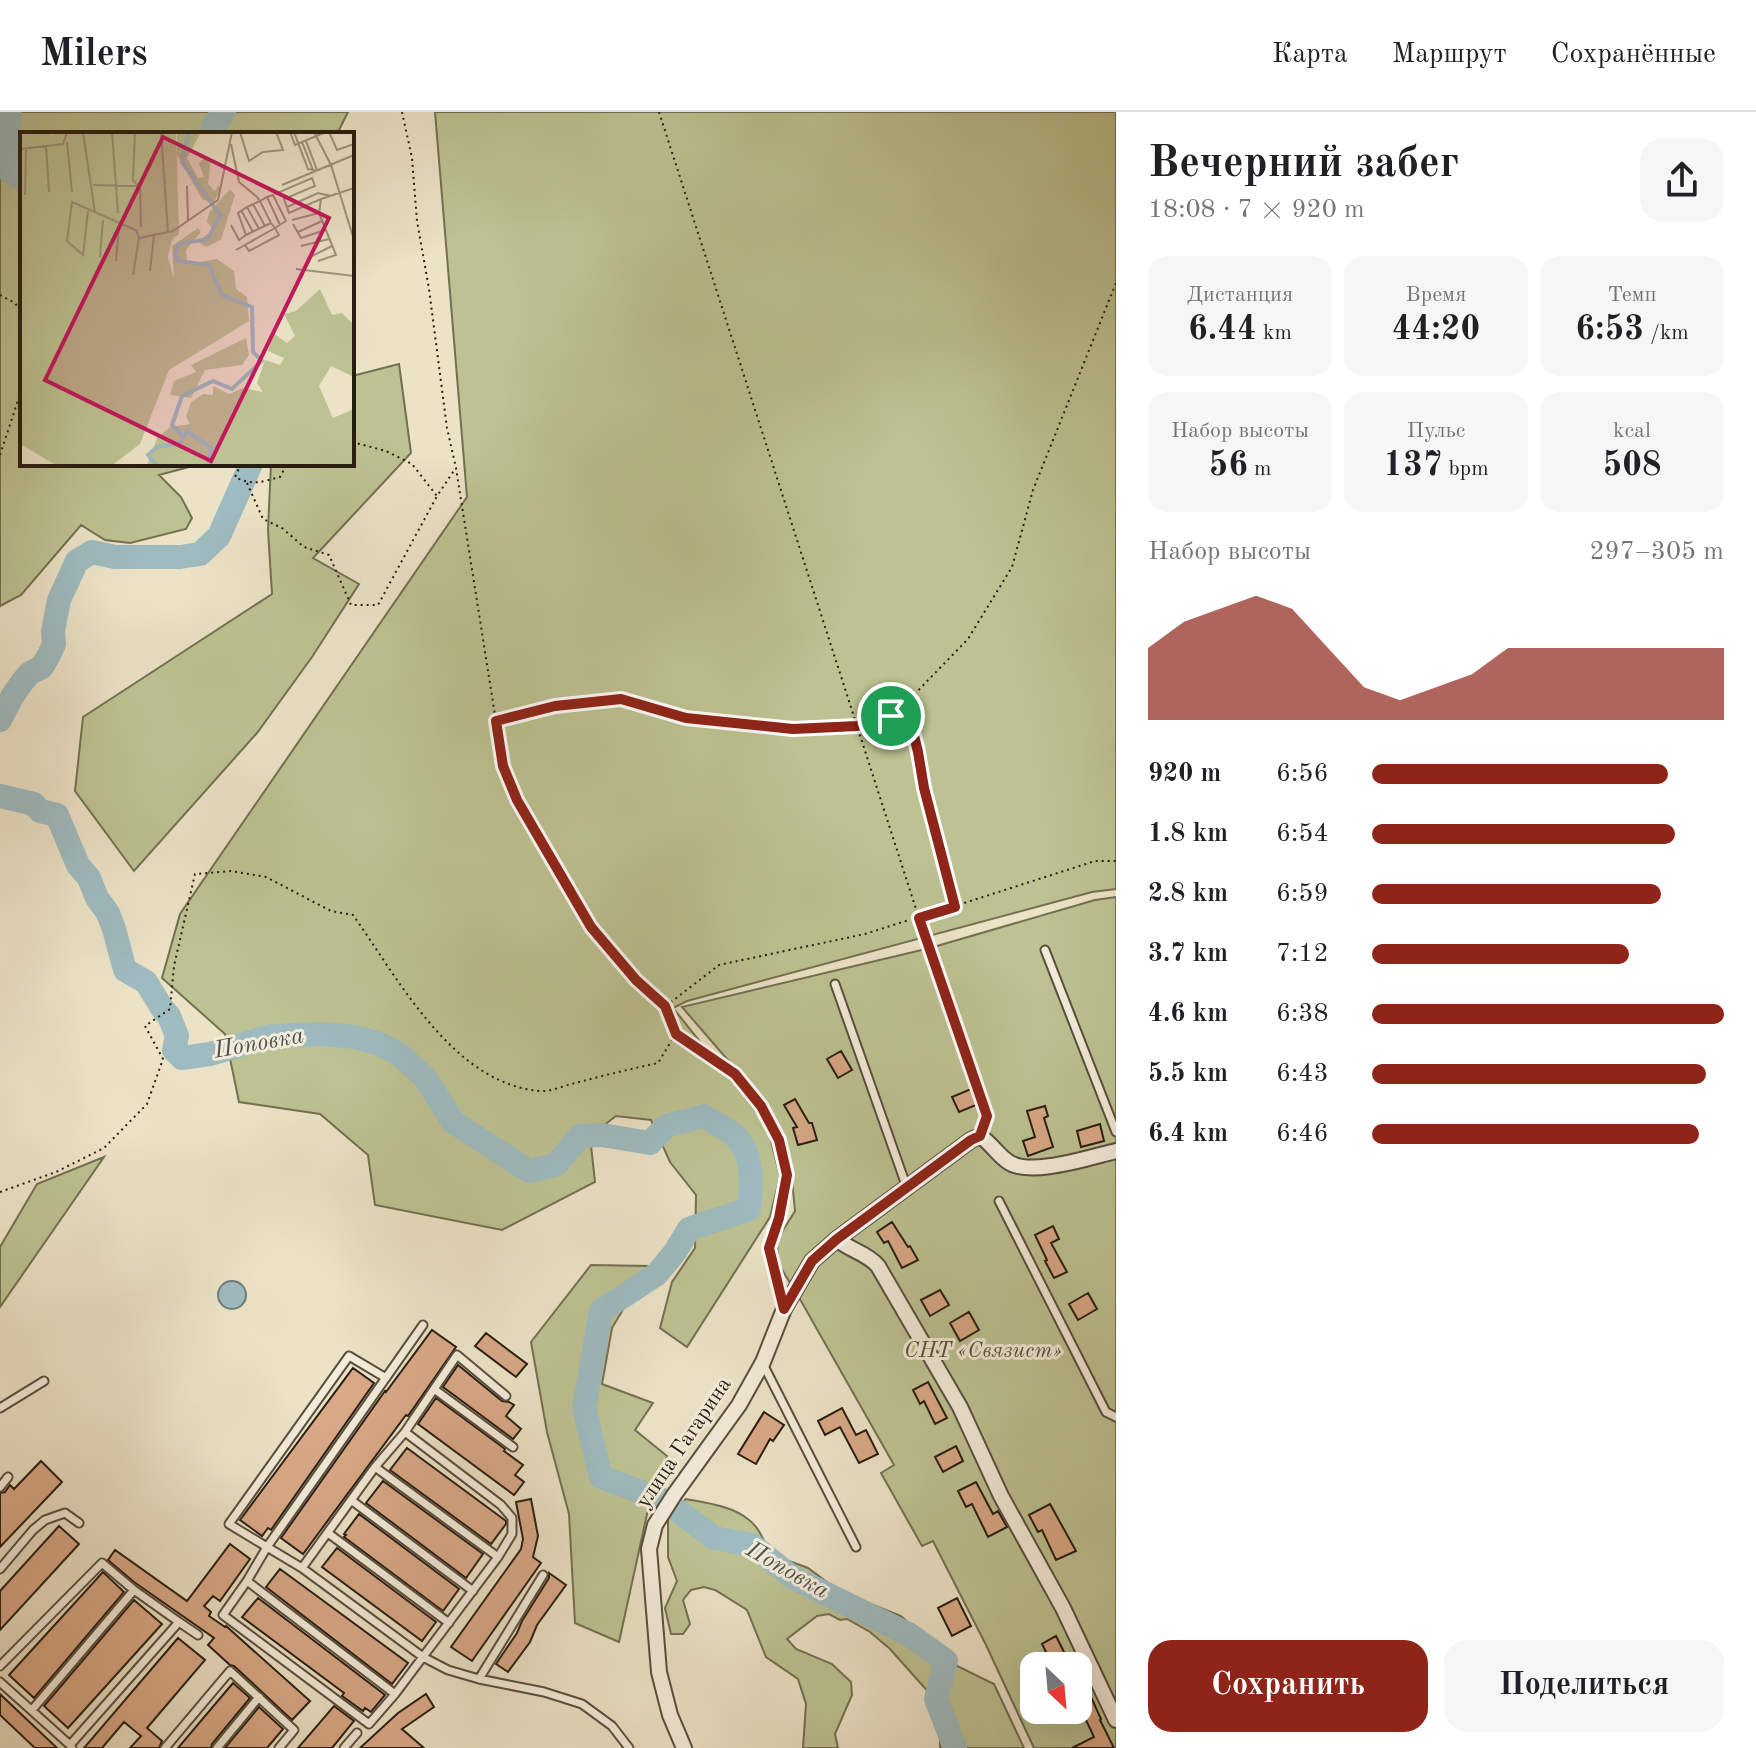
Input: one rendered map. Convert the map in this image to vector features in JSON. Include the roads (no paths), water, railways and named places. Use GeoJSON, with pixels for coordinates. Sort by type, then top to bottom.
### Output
{"type":"FeatureCollection","features":[{"type":"Feature","properties":{"kind":"street"},"geometry":{"type":"LineString","coordinates":[[980,1136],[990,1142],[1007,1162],[1020,1168],[1035,1169],[1116,1151]]}},
{"type":"Feature","properties":{"kind":"street","name":"улица Гагарина"},"geometry":{"type":"LineString","coordinates":[[684,1748],[670,1715],[659,1672],[649,1549],[655,1525],[739,1405],[763,1362],[784,1309],[812,1261],[837,1239],[980,1136]]}},
{"type":"Feature","properties":{"kind":"street"},"geometry":{"type":"LineString","coordinates":[[837,1239],[846,1247],[872,1259],[878,1266],[952,1394],[1001,1496],[1063,1608],[1116,1720]]}},
{"type":"Feature","properties":{"kind":"lane"},"geometry":{"type":"LineString","coordinates":[[919,918],[987,1116],[980,1136]]}},
{"type":"Feature","properties":{"kind":"lane"},"geometry":{"type":"LineString","coordinates":[[1045,950],[1116,1132]]}},
{"type":"Feature","properties":{"kind":"lane"},"geometry":{"type":"LineString","coordinates":[[835,984],[907,1188]]}},
{"type":"Feature","properties":{"kind":"lane"},"geometry":{"type":"LineString","coordinates":[[999,1201],[1106,1412],[1116,1417]]}},
{"type":"Feature","properties":{"kind":"lane"},"geometry":{"type":"LineString","coordinates":[[405,1432],[501,1505],[512,1518],[512,1534],[449,1623],[369,1724],[223,1615],[423,1325]]}},
{"type":"Feature","properties":{"kind":"lane"},"geometry":{"type":"LineString","coordinates":[[302,1568],[375,1467],[405,1432],[457,1355],[506,1396]]}},
{"type":"Feature","properties":{"kind":"lane"},"geometry":{"type":"LineString","coordinates":[[386,1378],[349,1356],[229,1524],[302,1568],[423,1657],[448,1670],[582,1704],[612,1726],[629,1748]]}},
{"type":"Feature","properties":{"kind":"lane"},"geometry":{"type":"LineString","coordinates":[[763,1362],[856,1547]]}},
{"type":"Feature","properties":{"kind":"lane"},"geometry":{"type":"LineString","coordinates":[[0,1408],[44,1381]]}},
{"type":"Feature","properties":{"kind":"lane"},"geometry":{"type":"LineString","coordinates":[[434,1389],[513,1447]]}},
{"type":"Feature","properties":{"kind":"lane"},"geometry":{"type":"LineString","coordinates":[[375,1467],[498,1557]]}},
{"type":"Feature","properties":{"kind":"lane"},"geometry":{"type":"LineString","coordinates":[[0,1487],[8,1477]]}},
{"type":"Feature","properties":{"kind":"lane"},"geometry":{"type":"LineString","coordinates":[[351,1500],[473,1591]]}},
{"type":"Feature","properties":{"kind":"lane"},"geometry":{"type":"LineString","coordinates":[[0,1569],[45,1520],[65,1513],[79,1523]]}},
{"type":"Feature","properties":{"kind":"lane"},"geometry":{"type":"LineString","coordinates":[[328,1533],[449,1623]]}},
{"type":"Feature","properties":{"kind":"lane"},"geometry":{"type":"LineString","coordinates":[[0,1666],[102,1563],[198,1635]]}},
{"type":"Feature","properties":{"kind":"lane"},"geometry":{"type":"LineString","coordinates":[[479,1679],[543,1575]]}},
{"type":"Feature","properties":{"kind":"lane"},"geometry":{"type":"LineString","coordinates":[[247,1581],[395,1694]]}},
{"type":"Feature","properties":{"kind":"lane"},"geometry":{"type":"LineString","coordinates":[[32,1710],[134,1590]]}},
{"type":"Feature","properties":{"kind":"lane"},"geometry":{"type":"LineString","coordinates":[[0,1682],[71,1746],[179,1622]]}},
{"type":"Feature","properties":{"kind":"lane"},"geometry":{"type":"LineString","coordinates":[[165,1748],[230,1671],[294,1730],[279,1748]]}},
{"type":"Feature","properties":{"kind":"lane"},"geometry":{"type":"LineString","coordinates":[[217,1748],[259,1697]]}},
{"type":"Feature","properties":{"kind":"lane"},"geometry":{"type":"LineString","coordinates":[[344,1748],[357,1733]]}},
{"type":"Feature","properties":{"kind":"water"},"geometry":{"type":"Polygon","coordinates":[[[232,1281],[242,1285],[246,1295],[242,1305],[232,1309],[222,1305],[218,1295],[222,1285],[232,1281]]]}},
{"type":"Feature","properties":{"kind":"waterway"},"geometry":{"type":"LineString","coordinates":[[9,112],[8,170],[20,178]]}},
{"type":"Feature","properties":{"kind":"waterway"},"geometry":{"type":"LineString","coordinates":[[214,132],[213,126],[224,112]]}},
{"type":"Feature","properties":{"kind":"waterway","name":"Поповка"},"geometry":{"type":"LineString","coordinates":[[0,720],[23,681],[42,667],[50,653],[54,644],[53,631],[59,600],[77,561],[92,552],[115,557],[200,554],[219,536],[250,466]]}},
{"type":"Feature","properties":{"kind":"waterway","name":"Поповка"},"geometry":{"type":"LineString","coordinates":[[0,796],[34,804],[40,811],[57,815],[78,865],[89,878],[97,898],[108,913],[125,970],[146,982],[169,1016],[177,1036],[174,1050],[182,1058],[210,1054],[271,1036],[322,1034],[355,1037],[380,1044],[399,1054],[426,1079],[453,1122],[529,1171],[556,1165],[580,1136],[602,1135],[650,1143],[666,1126],[704,1116],[737,1138],[749,1163],[749,1209],[689,1229],[657,1274],[601,1311],[584,1408],[601,1477],[665,1501],[714,1538],[752,1545],[792,1577],[910,1635],[946,1661],[936,1699],[955,1748]]}},
{"type":"Feature","properties":{"kind":"park label","name":"СНТ «Связист»"},"geometry":{"type":"Point","coordinates":[983,1351]}}]}
